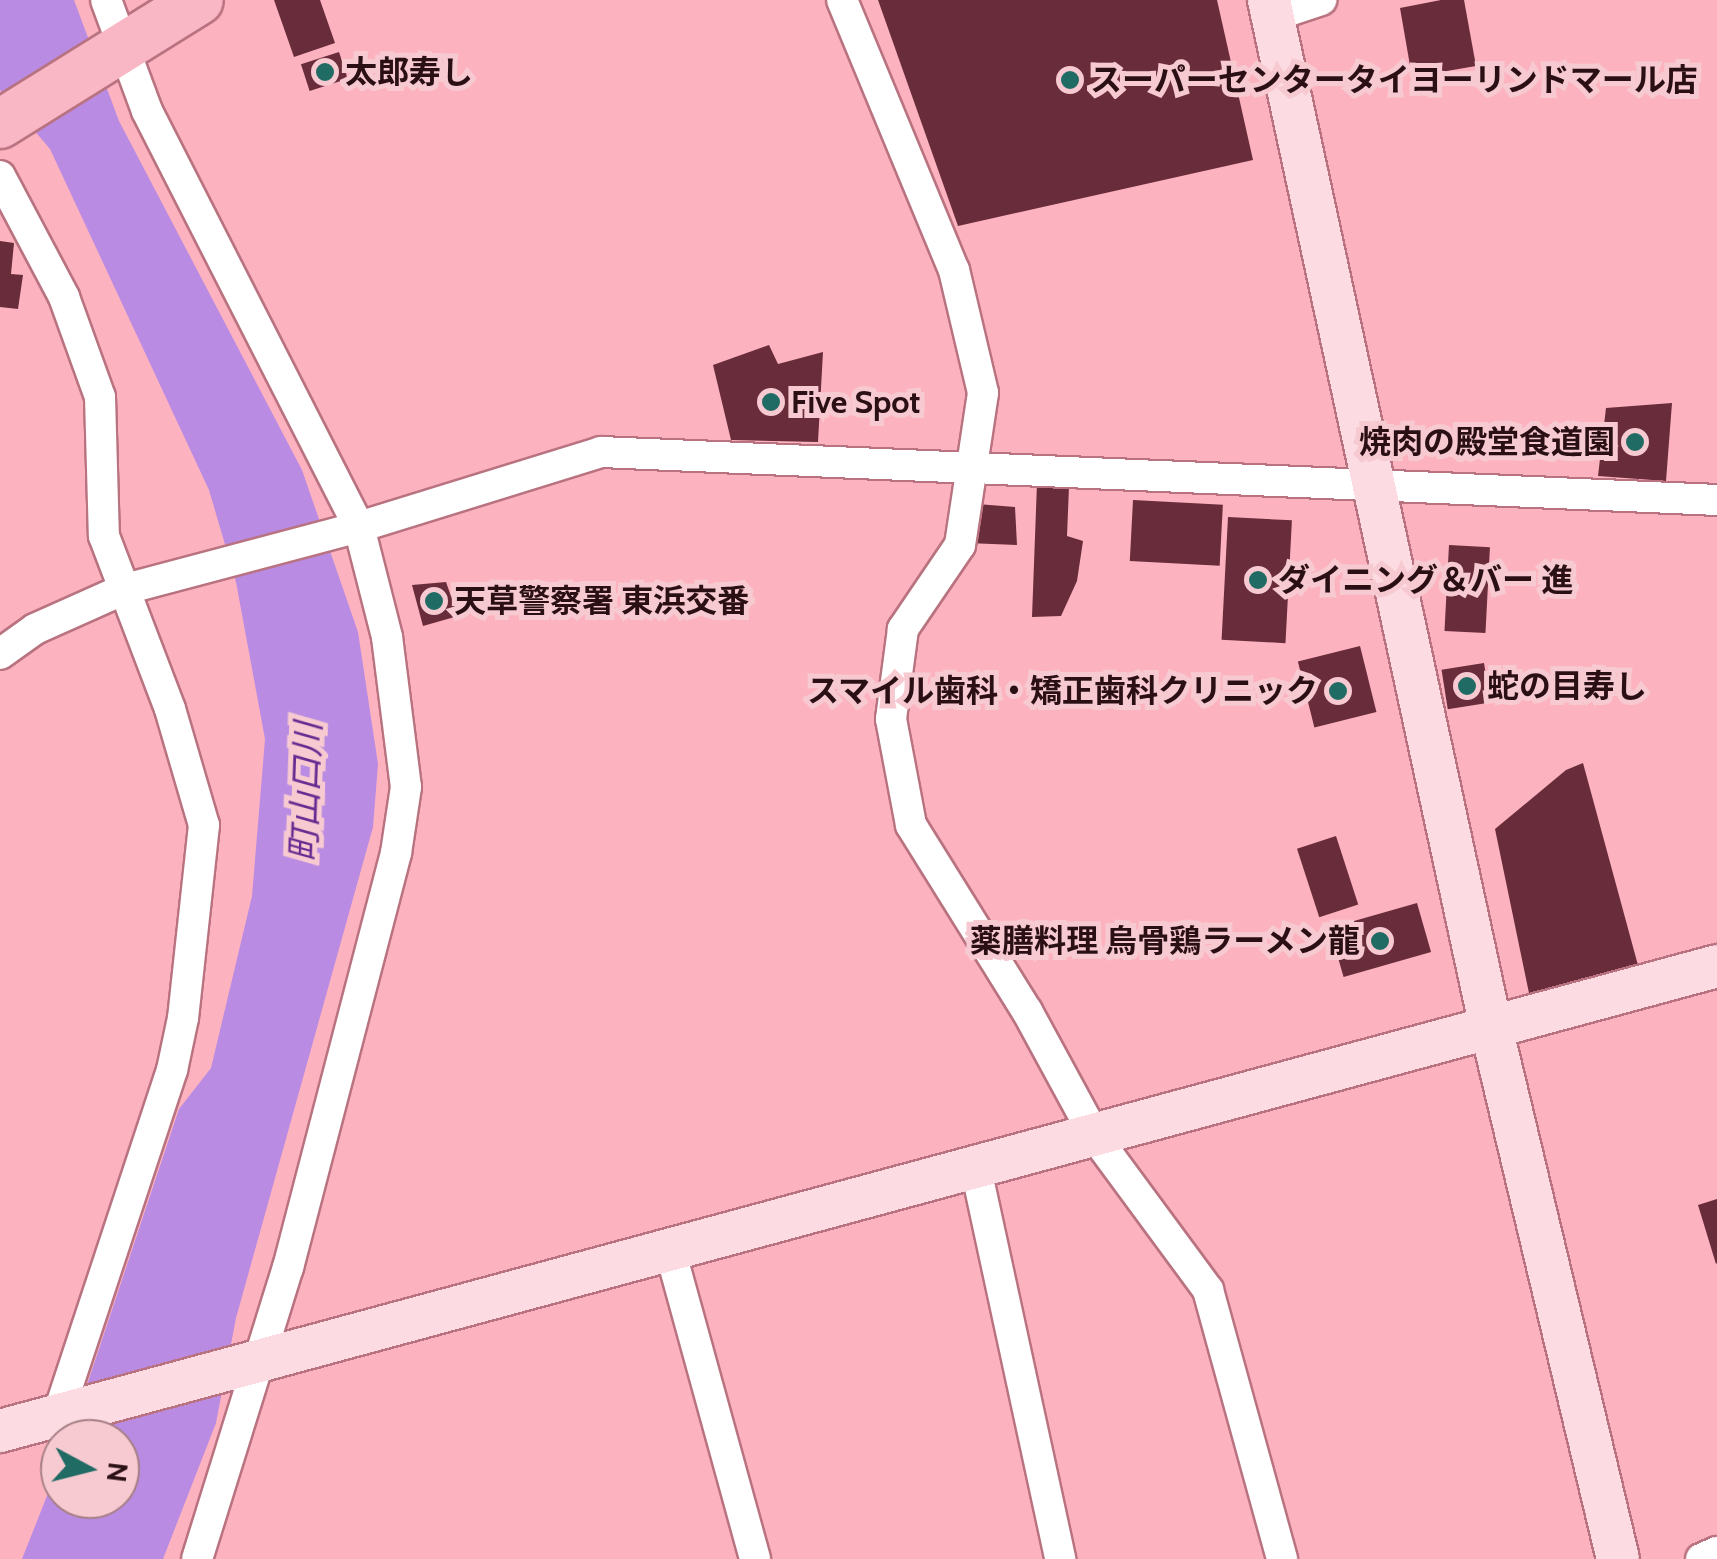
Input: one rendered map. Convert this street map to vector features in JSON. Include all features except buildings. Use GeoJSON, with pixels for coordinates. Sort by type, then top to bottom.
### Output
{"type":"FeatureCollection","features":[{"type":"Feature","properties":{"kind":"main road"},"geometry":{"type":"LineString","coordinates":[[0,124],[199,0]]}},
{"type":"Feature","properties":{"kind":"street"},"geometry":{"type":"LineString","coordinates":[[106,0],[120,46],[148,111],[350,529],[386,637],[406,788],[396,853],[196,1559]]}},
{"type":"Feature","properties":{"kind":"street"},"geometry":{"type":"LineString","coordinates":[[842,0],[954,270],[983,393],[960,544],[903,628],[890,719],[911,825],[1028,1011],[1096,1138],[1208,1290],[1282,1559]]}},
{"type":"Feature","properties":{"kind":"street"},"geometry":{"type":"LineString","coordinates":[[1320,0],[1271,8],[1378,484],[1490,1023],[1618,1559]]}},
{"type":"Feature","properties":{"kind":"street"},"geometry":{"type":"LineString","coordinates":[[0,176],[64,297],[100,397],[104,536],[170,709],[204,825],[184,1018],[172,1070],[64,1414]]}},
{"type":"Feature","properties":{"kind":"street"},"geometry":{"type":"LineString","coordinates":[[0,654],[122,590],[220,560],[350,529],[601,452],[974,464],[1717,500]]}},
{"type":"Feature","properties":{"kind":"street"},"geometry":{"type":"LineString","coordinates":[[0,1430],[1096,1138],[1490,1023],[1717,966]]}},
{"type":"Feature","properties":{"kind":"street"},"geometry":{"type":"LineString","coordinates":[[976,1170],[1060,1559]]}},
{"type":"Feature","properties":{"kind":"street"},"geometry":{"type":"LineString","coordinates":[[670,1250],[755,1559]]}},
{"type":"Feature","properties":{"kind":"street"},"geometry":{"type":"LineString","coordinates":[[1701,1559],[1717,1552]]}},
{"type":"Feature","properties":{"kind":"water","name":"町山口川"},"geometry":{"type":"Polygon","coordinates":[[[0,0],[74,0],[119,121],[302,470],[358,632],[378,764],[373,827],[236,1318],[216,1423],[163,1559],[22,1559],[40,1514],[40,1519],[140,1519],[140,1419],[76,1419],[179,1109],[211,1068],[252,896],[265,739],[236,582],[209,490],[50,149],[0,90],[0,0]]]}},
{"type":"Feature","properties":{"kind":"place","name":"太郎寿し"},"geometry":{"type":"Point","coordinates":[325,72]}},
{"type":"Feature","properties":{"kind":"place","name":"スーパーセンタータイヨーリンドマール店"},"geometry":{"type":"Point","coordinates":[1070,80]}},
{"type":"Feature","properties":{"kind":"place","name":"Five Spot"},"geometry":{"type":"Point","coordinates":[771,402]}},
{"type":"Feature","properties":{"kind":"place","name":"焼肉の殿堂食道園"},"geometry":{"type":"Point","coordinates":[1635,442]}},
{"type":"Feature","properties":{"kind":"place","name":"ダイニング＆バー 進"},"geometry":{"type":"Point","coordinates":[1258,580]}},
{"type":"Feature","properties":{"kind":"place","name":"天草警察署 東浜交番"},"geometry":{"type":"Point","coordinates":[434,601]}},
{"type":"Feature","properties":{"kind":"place","name":"蛇の目寿し"},"geometry":{"type":"Point","coordinates":[1467,686]}},
{"type":"Feature","properties":{"kind":"place","name":"スマイル歯科・矯正歯科クリニック"},"geometry":{"type":"Point","coordinates":[1338,691]}},
{"type":"Feature","properties":{"kind":"place","name":"薬膳料理 烏骨鶏ラーメン龍"},"geometry":{"type":"Point","coordinates":[1380,941]}}]}
